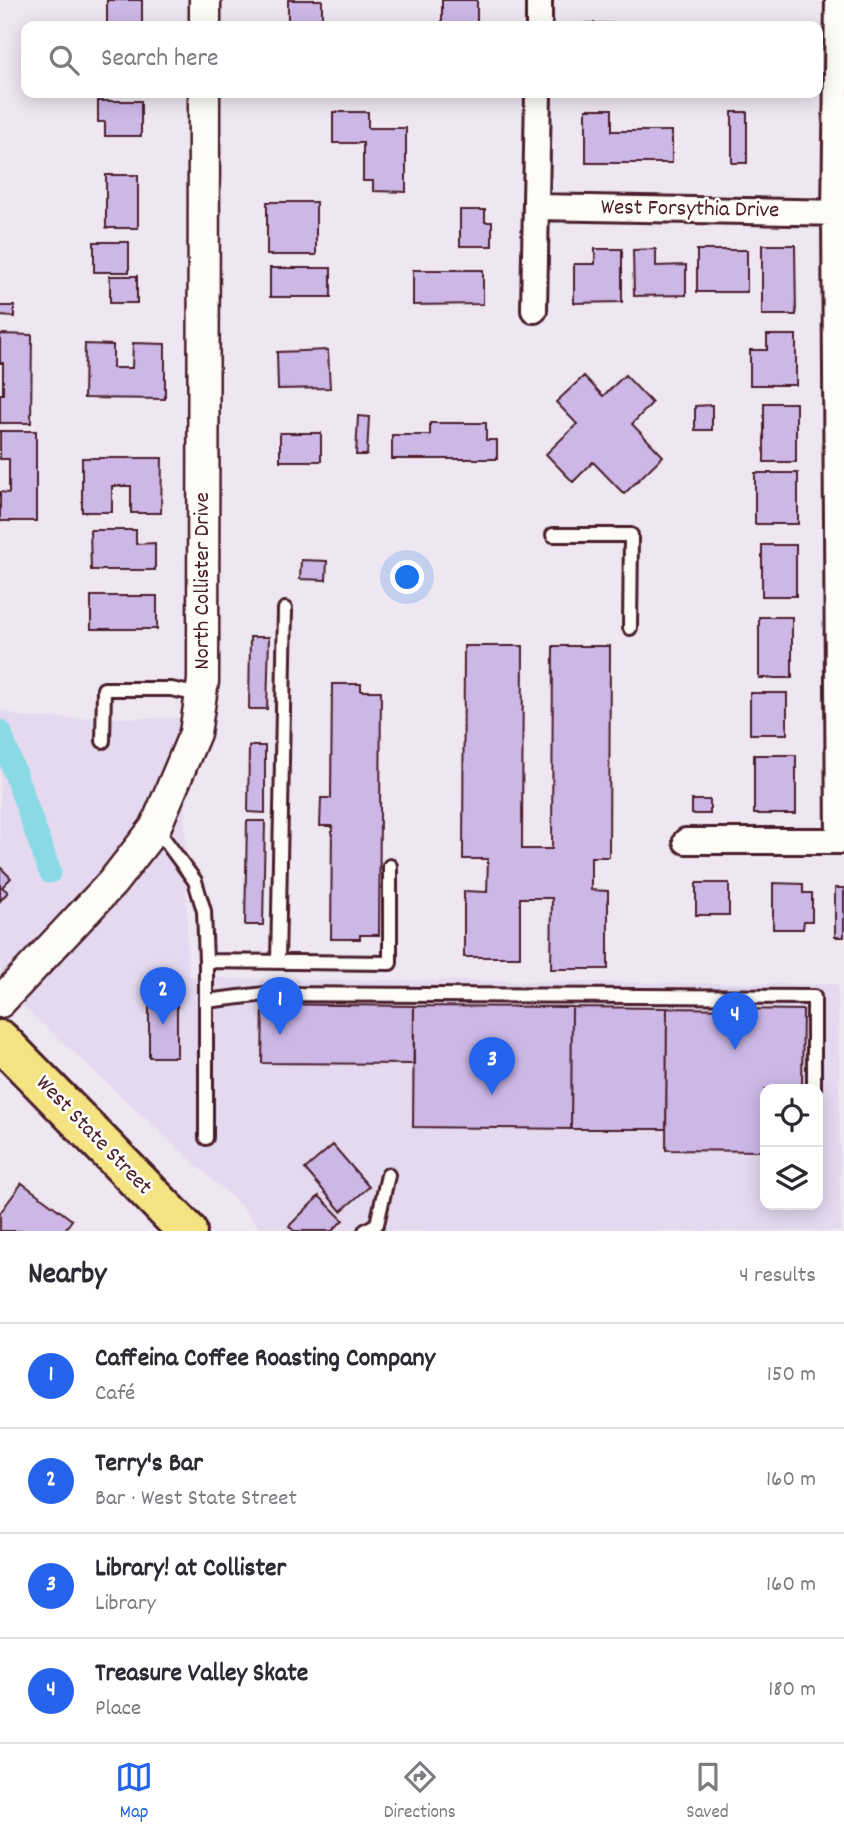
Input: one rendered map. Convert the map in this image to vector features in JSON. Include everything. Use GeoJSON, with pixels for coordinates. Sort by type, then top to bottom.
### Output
{"type":"FeatureCollection","features":[{"type":"Feature","properties":{"kind":"main road","name":"West State Street"},"geometry":{"type":"LineString","coordinates":[[0,1040],[187,1231]]}},
{"type":"Feature","properties":{"kind":"street"},"geometry":{"type":"LineString","coordinates":[[205,0],[205,21]]}},
{"type":"Feature","properties":{"kind":"street"},"geometry":{"type":"LineString","coordinates":[[539,0],[539,21]]}},
{"type":"Feature","properties":{"kind":"street"},"geometry":{"type":"LineString","coordinates":[[686,841],[841,841],[838,0]]}},
{"type":"Feature","properties":{"kind":"street","name":"North Collister Drive"},"geometry":{"type":"LineString","coordinates":[[0,1002],[112,883],[156,828],[195,733],[203,681],[204,98]]}},
{"type":"Feature","properties":{"kind":"street"},"geometry":{"type":"LineString","coordinates":[[534,310],[538,98]]}},
{"type":"Feature","properties":{"kind":"street","name":"West Forsythia Drive"},"geometry":{"type":"LineString","coordinates":[[536,207],[840,213]]}},
{"type":"Feature","properties":{"kind":"lane"},"geometry":{"type":"LineString","coordinates":[[552,535],[631,535],[630,628]]}},
{"type":"Feature","properties":{"kind":"lane"},"geometry":{"type":"LineString","coordinates":[[278,962],[285,609]]}},
{"type":"Feature","properties":{"kind":"lane"},"geometry":{"type":"LineString","coordinates":[[103,741],[104,688],[172,689],[201,695]]}},
{"type":"Feature","properties":{"kind":"lane"},"geometry":{"type":"LineString","coordinates":[[156,828],[195,881],[204,911],[206,1138]]}},
{"type":"Feature","properties":{"kind":"lane"},"geometry":{"type":"LineString","coordinates":[[206,961],[390,963],[390,866]]}},
{"type":"Feature","properties":{"kind":"lane"},"geometry":{"type":"LineString","coordinates":[[206,1001],[265,994],[814,997],[814,1084]]}},
{"type":"Feature","properties":{"kind":"lane"},"geometry":{"type":"LineString","coordinates":[[365,1231],[377,1224],[388,1175]]}},
{"type":"Feature","properties":{"kind":"shaded area"},"geometry":{"type":"Polygon","coordinates":[[[0,710],[26,718],[183,718],[188,976],[236,979],[838,984],[841,1231],[263,1231],[241,1206],[0,985],[0,710]]]}},
{"type":"Feature","properties":{"kind":"building"},"geometry":{"type":"Polygon","coordinates":[[[107,0],[142,0],[142,21],[107,21],[107,0]]]}},
{"type":"Feature","properties":{"kind":"building"},"geometry":{"type":"Polygon","coordinates":[[[288,0],[322,0],[322,21],[288,21],[288,0]]]}},
{"type":"Feature","properties":{"kind":"building"},"geometry":{"type":"Polygon","coordinates":[[[442,0],[477,0],[477,21],[442,21],[442,0]]]}},
{"type":"Feature","properties":{"kind":"building"},"geometry":{"type":"Polygon","coordinates":[[[98,101],[141,101],[141,136],[105,136],[105,122],[98,122],[98,101]]]}},
{"type":"Feature","properties":{"kind":"building"},"geometry":{"type":"Polygon","coordinates":[[[586,109],[612,109],[612,131],[672,131],[672,163],[586,163],[586,109]]]}},
{"type":"Feature","properties":{"kind":"building"},"geometry":{"type":"Polygon","coordinates":[[[333,112],[368,112],[368,128],[406,128],[406,192],[373,191],[373,181],[363,181],[363,143],[333,143],[333,112]]]}},
{"type":"Feature","properties":{"kind":"building"},"geometry":{"type":"Polygon","coordinates":[[[732,112],[747,112],[747,163],[732,163],[732,112]]]}},
{"type":"Feature","properties":{"kind":"building"},"geometry":{"type":"Polygon","coordinates":[[[106,175],[138,175],[138,228],[106,228],[106,175]]]}},
{"type":"Feature","properties":{"kind":"building"},"geometry":{"type":"Polygon","coordinates":[[[267,202],[316,202],[316,255],[267,255],[267,202]]]}},
{"type":"Feature","properties":{"kind":"building"},"geometry":{"type":"Polygon","coordinates":[[[460,210],[485,210],[485,222],[492,222],[492,246],[460,246],[460,210]]]}},
{"type":"Feature","properties":{"kind":"building"},"geometry":{"type":"Polygon","coordinates":[[[94,242],[129,242],[129,272],[94,272],[94,242]]]}},
{"type":"Feature","properties":{"kind":"building"},"geometry":{"type":"Polygon","coordinates":[[[762,245],[795,245],[796,315],[762,315],[762,245]]]}},
{"type":"Feature","properties":{"kind":"building"},"geometry":{"type":"Polygon","coordinates":[[[595,249],[622,249],[622,302],[574,303],[574,264],[595,264],[595,249]]]}},
{"type":"Feature","properties":{"kind":"building"},"geometry":{"type":"Polygon","coordinates":[[[656,249],[656,266],[686,265],[686,295],[634,296],[633,250],[656,249]]]}},
{"type":"Feature","properties":{"kind":"building"},"geometry":{"type":"Polygon","coordinates":[[[697,250],[747,250],[747,292],[697,292],[697,250]]]}},
{"type":"Feature","properties":{"kind":"building"},"geometry":{"type":"Polygon","coordinates":[[[270,268],[331,268],[331,297],[270,297],[270,268]]]}},
{"type":"Feature","properties":{"kind":"building"},"geometry":{"type":"Polygon","coordinates":[[[413,270],[483,270],[483,304],[413,305],[413,270]]]}},
{"type":"Feature","properties":{"kind":"building"},"geometry":{"type":"Polygon","coordinates":[[[110,276],[137,276],[137,303],[110,303],[110,276]]]}},
{"type":"Feature","properties":{"kind":"building"},"geometry":{"type":"Polygon","coordinates":[[[0,306],[14,306],[14,317],[0,316],[0,306]]]}},
{"type":"Feature","properties":{"kind":"building"},"geometry":{"type":"Polygon","coordinates":[[[0,334],[32,335],[31,423],[0,423],[3,363],[0,363],[0,334]]]}},
{"type":"Feature","properties":{"kind":"building"},"geometry":{"type":"Polygon","coordinates":[[[767,335],[796,335],[796,385],[750,385],[750,350],[767,350],[767,335]]]}},
{"type":"Feature","properties":{"kind":"building"},"geometry":{"type":"Polygon","coordinates":[[[133,343],[165,344],[165,399],[84,398],[85,344],[113,345],[113,368],[132,368],[133,343]]]}},
{"type":"Feature","properties":{"kind":"building"},"geometry":{"type":"Polygon","coordinates":[[[328,350],[330,388],[278,389],[277,352],[328,350]]]}},
{"type":"Feature","properties":{"kind":"building"},"geometry":{"type":"Polygon","coordinates":[[[625,375],[652,403],[632,424],[663,456],[624,494],[593,462],[573,482],[546,454],[577,424],[556,402],[584,376],[603,396],[625,375]]]}},
{"type":"Feature","properties":{"kind":"building"},"geometry":{"type":"Polygon","coordinates":[[[764,403],[796,403],[796,462],[764,462],[764,403]]]}},
{"type":"Feature","properties":{"kind":"building"},"geometry":{"type":"Polygon","coordinates":[[[712,405],[712,430],[695,430],[695,406],[712,405]]]}},
{"type":"Feature","properties":{"kind":"building"},"geometry":{"type":"Polygon","coordinates":[[[358,416],[369,417],[367,455],[356,455],[358,416]]]}},
{"type":"Feature","properties":{"kind":"building"},"geometry":{"type":"Polygon","coordinates":[[[430,423],[486,423],[486,440],[497,440],[497,459],[392,459],[392,435],[430,435],[430,423]]]}},
{"type":"Feature","properties":{"kind":"building"},"geometry":{"type":"Polygon","coordinates":[[[0,431],[36,431],[36,521],[0,521],[0,492],[9,493],[9,459],[0,459],[0,431]]]}},
{"type":"Feature","properties":{"kind":"building"},"geometry":{"type":"Polygon","coordinates":[[[280,433],[321,433],[321,461],[280,461],[280,433]]]}},
{"type":"Feature","properties":{"kind":"building"},"geometry":{"type":"Polygon","coordinates":[[[82,458],[162,458],[161,513],[131,513],[131,486],[112,486],[112,512],[82,512],[82,458]]]}},
{"type":"Feature","properties":{"kind":"building"},"geometry":{"type":"Polygon","coordinates":[[[755,473],[798,473],[798,524],[755,524],[755,473]]]}},
{"type":"Feature","properties":{"kind":"building"},"geometry":{"type":"Polygon","coordinates":[[[90,530],[136,530],[136,544],[155,543],[155,570],[91,570],[90,530]]]}},
{"type":"Feature","properties":{"kind":"building"},"geometry":{"type":"Polygon","coordinates":[[[762,545],[796,545],[796,596],[762,596],[762,545]]]}},
{"type":"Feature","properties":{"kind":"building"},"geometry":{"type":"Polygon","coordinates":[[[301,560],[327,561],[326,580],[300,579],[301,560]]]}},
{"type":"Feature","properties":{"kind":"building"},"geometry":{"type":"Polygon","coordinates":[[[91,596],[157,596],[157,629],[91,629],[91,596]]]}},
{"type":"Feature","properties":{"kind":"building"},"geometry":{"type":"Polygon","coordinates":[[[759,617],[792,617],[792,678],[759,678],[759,617]]]}},
{"type":"Feature","properties":{"kind":"building"},"geometry":{"type":"Polygon","coordinates":[[[250,637],[269,637],[267,709],[249,709],[250,637]]]}},
{"type":"Feature","properties":{"kind":"building"},"geometry":{"type":"Polygon","coordinates":[[[464,646],[523,646],[522,849],[552,849],[553,646],[610,646],[609,857],[591,857],[591,890],[608,891],[608,969],[551,969],[552,898],[520,898],[520,957],[464,957],[464,891],[487,892],[488,859],[463,859],[464,646]]]}},
{"type":"Feature","properties":{"kind":"building"},"geometry":{"type":"Polygon","coordinates":[[[332,684],[361,684],[361,691],[381,691],[379,935],[360,935],[360,939],[331,939],[332,826],[320,826],[321,798],[331,798],[332,684]]]}},
{"type":"Feature","properties":{"kind":"building"},"geometry":{"type":"Polygon","coordinates":[[[750,693],[787,693],[787,734],[750,734],[750,693]]]}},
{"type":"Feature","properties":{"kind":"building"},"geometry":{"type":"Polygon","coordinates":[[[249,746],[265,746],[265,813],[248,812],[249,746]]]}},
{"type":"Feature","properties":{"kind":"building"},"geometry":{"type":"Polygon","coordinates":[[[754,755],[796,755],[796,814],[754,814],[754,755]]]}},
{"type":"Feature","properties":{"kind":"building"},"geometry":{"type":"Polygon","coordinates":[[[692,800],[710,800],[710,814],[692,814],[692,800]]]}},
{"type":"Feature","properties":{"kind":"building"},"geometry":{"type":"Polygon","coordinates":[[[247,821],[265,821],[263,925],[245,925],[247,821]]]}},
{"type":"Feature","properties":{"kind":"building"},"geometry":{"type":"Polygon","coordinates":[[[0,867],[11,878],[2,887],[8,892],[0,901],[0,867]]]}},
{"type":"Feature","properties":{"kind":"building"},"geometry":{"type":"Polygon","coordinates":[[[696,883],[729,883],[729,915],[696,915],[696,883]]]}},
{"type":"Feature","properties":{"kind":"building"},"geometry":{"type":"Polygon","coordinates":[[[773,883],[803,884],[803,893],[812,893],[812,921],[804,921],[803,929],[773,929],[773,883]]]}},
{"type":"Feature","properties":{"kind":"building"},"geometry":{"type":"Polygon","coordinates":[[[835,888],[844,888],[844,937],[835,937],[835,888]]]}},
{"type":"Feature","properties":{"kind":"building"},"geometry":{"type":"Polygon","coordinates":[[[177,993],[177,1057],[149,1057],[149,994],[177,993]]]}},
{"type":"Feature","properties":{"kind":"building"},"geometry":{"type":"Polygon","coordinates":[[[263,1004],[414,1006],[414,1064],[262,1063],[263,1004]]]}},
{"type":"Feature","properties":{"kind":"building"},"geometry":{"type":"Polygon","coordinates":[[[414,1006],[572,1007],[571,1129],[413,1127],[414,1006]]]}},
{"type":"Feature","properties":{"kind":"building"},"geometry":{"type":"Polygon","coordinates":[[[572,1007],[667,1008],[666,1129],[571,1129],[572,1007]]]}},
{"type":"Feature","properties":{"kind":"building"},"geometry":{"type":"Polygon","coordinates":[[[667,1008],[803,1010],[802,1084],[760,1084],[760,1151],[666,1150],[667,1008]]]}},
{"type":"Feature","properties":{"kind":"building"},"geometry":{"type":"Polygon","coordinates":[[[333,1145],[369,1187],[341,1211],[305,1169],[333,1145]]]}},
{"type":"Feature","properties":{"kind":"building"},"geometry":{"type":"Polygon","coordinates":[[[22,1183],[72,1220],[64,1231],[0,1231],[0,1213],[22,1183]]]}},
{"type":"Feature","properties":{"kind":"building"},"geometry":{"type":"Polygon","coordinates":[[[319,1196],[343,1220],[332,1231],[294,1231],[289,1226],[319,1196]]]}},
{"type":"Feature","properties":{"kind":"waterway"},"geometry":{"type":"LineString","coordinates":[[0,731],[50,872]]}},
{"type":"Feature","properties":{"kind":"place","name":"Terry's Bar"},"geometry":{"type":"Point","coordinates":[163,1025]}},
{"type":"Feature","properties":{"kind":"place","name":"Caffeina Coffee Roasting Company"},"geometry":{"type":"Point","coordinates":[280,1035]}},
{"type":"Feature","properties":{"kind":"place","name":"Treasure Valley Skate"},"geometry":{"type":"Point","coordinates":[735,1050]}},
{"type":"Feature","properties":{"kind":"place","name":"Library! at Collister"},"geometry":{"type":"Point","coordinates":[492,1095]}}]}
